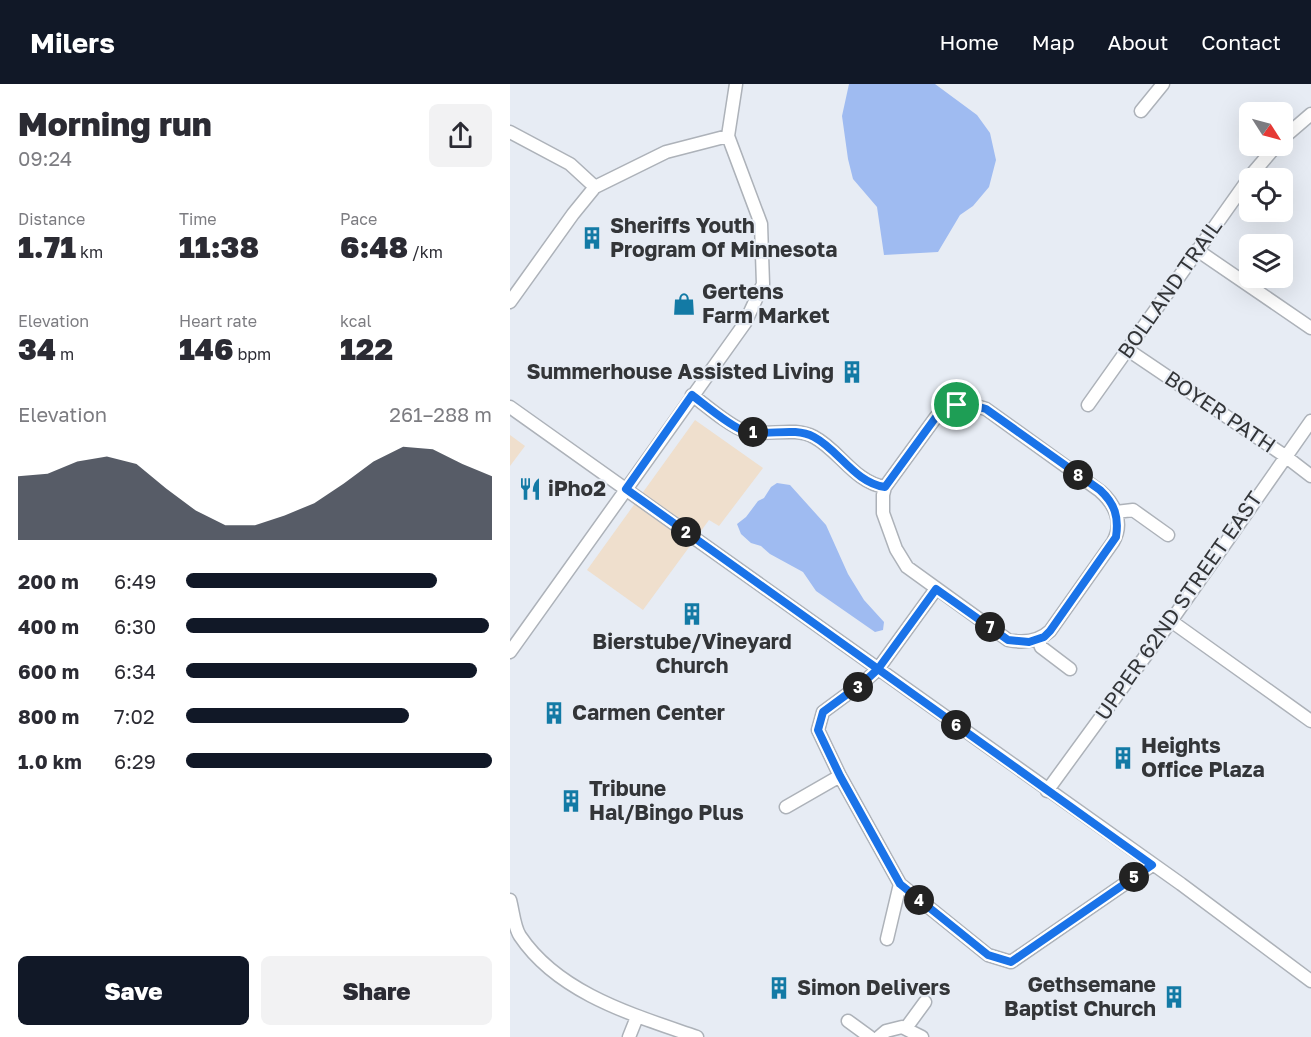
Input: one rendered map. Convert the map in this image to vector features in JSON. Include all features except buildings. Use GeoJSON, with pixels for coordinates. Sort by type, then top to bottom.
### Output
{"type":"FeatureCollection","features":[{"type":"Feature","properties":{"kind":"street"},"geometry":{"type":"LineString","coordinates":[[510,652],[745,323],[763,284],[761,224],[728,136],[736,84]]}},
{"type":"Feature","properties":{"kind":"street"},"geometry":{"type":"LineString","coordinates":[[1141,111],[1163,84]]}},
{"type":"Feature","properties":{"kind":"street"},"geometry":{"type":"LineString","coordinates":[[1293,130],[1311,114]]}},
{"type":"Feature","properties":{"kind":"street"},"geometry":{"type":"LineString","coordinates":[[510,132],[570,164],[595,187]]}},
{"type":"Feature","properties":{"kind":"street"},"geometry":{"type":"LineString","coordinates":[[510,303],[595,187],[666,152],[728,136]]}},
{"type":"Feature","properties":{"kind":"street","name":"BOLLAND TRAIL"},"geometry":{"type":"LineString","coordinates":[[1088,405],[1197,250],[1267,156]]}},
{"type":"Feature","properties":{"kind":"street"},"geometry":{"type":"LineString","coordinates":[[1197,250],[1311,328]]}},
{"type":"Feature","properties":{"kind":"street","name":"BOYER PATH"},"geometry":{"type":"LineString","coordinates":[[1128,350],[1311,476]]}},
{"type":"Feature","properties":{"kind":"street"},"geometry":{"type":"LineString","coordinates":[[692,395],[744,431],[794,432],[810,435],[820,440],[867,481],[885,487]]}},
{"type":"Feature","properties":{"kind":"street"},"geometry":{"type":"LineString","coordinates":[[966,403],[986,409],[1107,497],[1116,512],[1118,526],[1113,542],[1050,631],[1038,639],[1016,642],[1008,640],[907,567],[896,549],[883,513],[885,487],[936,417],[945,408],[966,403]]}},
{"type":"Feature","properties":{"kind":"street"},"geometry":{"type":"LineString","coordinates":[[510,407],[1311,981]]}},
{"type":"Feature","properties":{"kind":"street","name":"UPPER 62ND STREET EAST"},"geometry":{"type":"LineString","coordinates":[[1047,791],[1171,621],[1311,421]]}},
{"type":"Feature","properties":{"kind":"street"},"geometry":{"type":"LineString","coordinates":[[1116,512],[1133,510],[1168,535]]}},
{"type":"Feature","properties":{"kind":"street"},"geometry":{"type":"LineString","coordinates":[[936,589],[878,669],[823,712],[818,730],[840,776],[900,884],[988,955],[1011,962],[1152,865]]}},
{"type":"Feature","properties":{"kind":"street"},"geometry":{"type":"LineString","coordinates":[[1171,621],[1311,721]]}},
{"type":"Feature","properties":{"kind":"street"},"geometry":{"type":"LineString","coordinates":[[1038,639],[1041,647],[1070,669]]}},
{"type":"Feature","properties":{"kind":"street"},"geometry":{"type":"LineString","coordinates":[[786,807],[840,776]]}},
{"type":"Feature","properties":{"kind":"street"},"geometry":{"type":"LineString","coordinates":[[887,939],[900,884]]}},
{"type":"Feature","properties":{"kind":"street"},"geometry":{"type":"LineString","coordinates":[[510,900],[518,934],[546,965],[572,986],[637,1017],[697,1037]]}},
{"type":"Feature","properties":{"kind":"street"},"geometry":{"type":"LineString","coordinates":[[906,1028],[925,1002]]}},
{"type":"Feature","properties":{"kind":"street"},"geometry":{"type":"LineString","coordinates":[[629,1037],[637,1017]]}},
{"type":"Feature","properties":{"kind":"street"},"geometry":{"type":"LineString","coordinates":[[848,1021],[870,1037]]}},
{"type":"Feature","properties":{"kind":"street"},"geometry":{"type":"LineString","coordinates":[[879,1037],[886,1031],[902,1027],[922,1037]]}},
{"type":"Feature","properties":{"kind":"shaded area"},"geometry":{"type":"Polygon","coordinates":[[[695,420],[763,468],[719,526],[709,520],[643,610],[587,570],[695,420]]]}},
{"type":"Feature","properties":{"kind":"shaded area"},"geometry":{"type":"Polygon","coordinates":[[[510,435],[525,446],[510,466],[510,435]]]}},
{"type":"Feature","properties":{"kind":"water"},"geometry":{"type":"Polygon","coordinates":[[[849,84],[935,84],[977,115],[990,133],[996,160],[989,187],[973,206],[960,215],[938,252],[884,255],[877,207],[853,179],[848,159],[842,116],[849,84]]]}},
{"type":"Feature","properties":{"kind":"water"},"geometry":{"type":"Polygon","coordinates":[[[777,483],[790,485],[826,525],[848,574],[864,600],[884,622],[883,630],[875,632],[816,591],[803,572],[770,554],[761,546],[751,543],[741,534],[737,524],[777,483]]]}},
{"type":"Feature","properties":{"kind":"place","name":"Sheriffs Youth Program Of Minnesota"},"geometry":{"type":"Point","coordinates":[592,238]}},
{"type":"Feature","properties":{"kind":"place","name":"Gertens Farm Market"},"geometry":{"type":"Point","coordinates":[684,304]}},
{"type":"Feature","properties":{"kind":"place","name":"Summerhouse Assisted Living"},"geometry":{"type":"Point","coordinates":[852,372]}},
{"type":"Feature","properties":{"kind":"place","name":"iPho2"},"geometry":{"type":"Point","coordinates":[530,489]}},
{"type":"Feature","properties":{"kind":"place","name":"Bierstube/Vineyard Church"},"geometry":{"type":"Point","coordinates":[692,614]}},
{"type":"Feature","properties":{"kind":"place","name":"Carmen Center"},"geometry":{"type":"Point","coordinates":[554,713]}},
{"type":"Feature","properties":{"kind":"place","name":"Heights Office Plaza"},"geometry":{"type":"Point","coordinates":[1123,758]}},
{"type":"Feature","properties":{"kind":"place","name":"Tribune Hal/Bingo Plus"},"geometry":{"type":"Point","coordinates":[571,801]}},
{"type":"Feature","properties":{"kind":"place","name":"Simon Delivers"},"geometry":{"type":"Point","coordinates":[779,988]}},
{"type":"Feature","properties":{"kind":"place","name":"Gethsemane Baptist Church"},"geometry":{"type":"Point","coordinates":[1174,997]}},
{"type":"Feature","properties":{"kind":"route"},"geometry":{"type":"LineString","coordinates":[[957,405],[945,408],[936,417],[885,487],[867,481],[820,440],[810,435],[794,432],[744,431],[692,395],[626,489],[878,669],[823,712],[818,730],[840,776],[900,884],[988,955],[1011,962],[1152,865],[878,669],[936,589],[1008,640],[1029,642],[1044,637],[1116,537],[1118,519],[1112,503],[1100,490],[981,406],[966,403],[957,405]]}}]}
